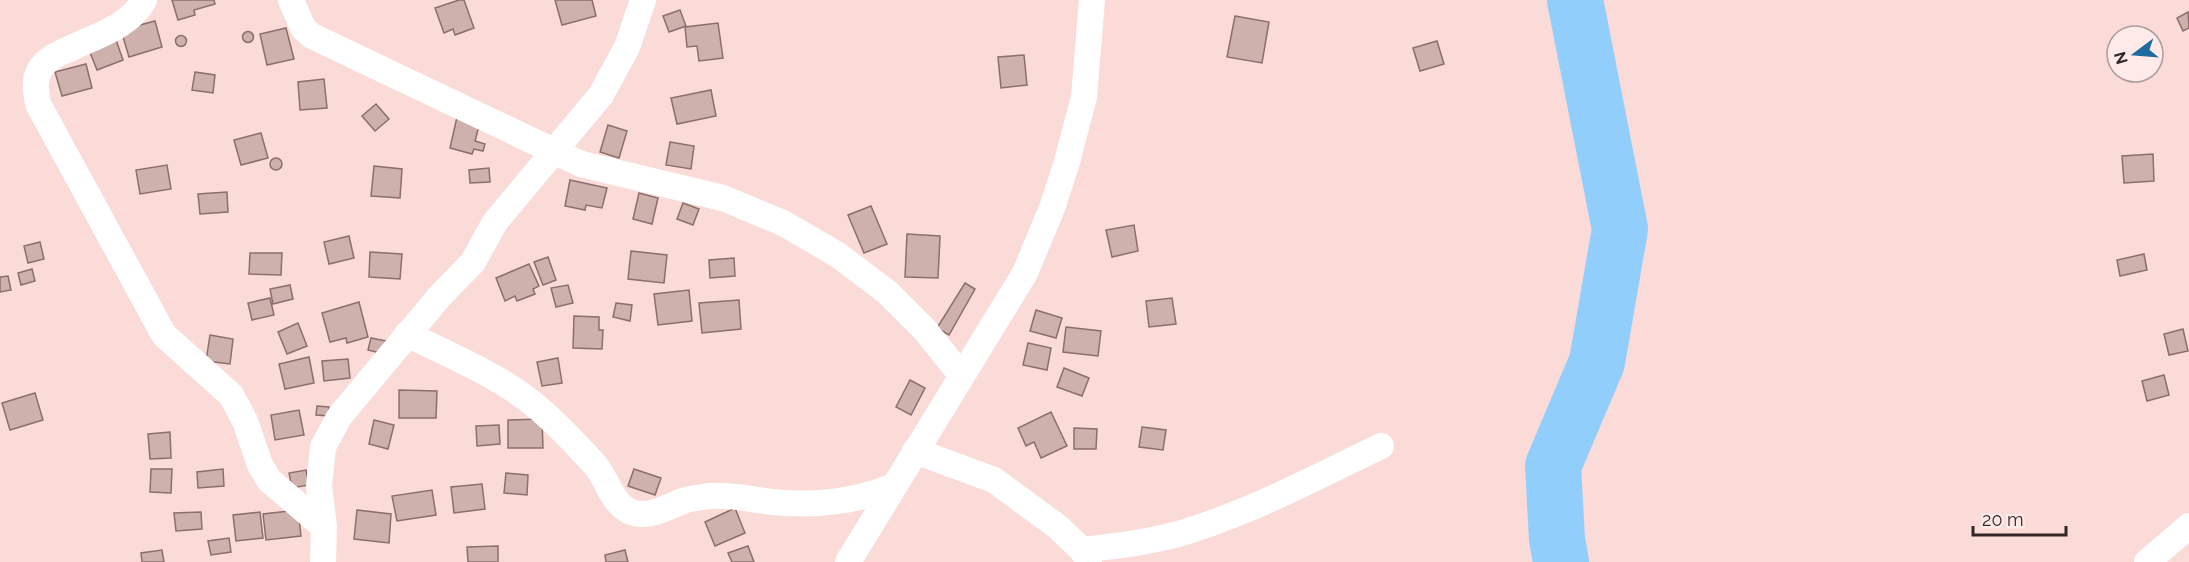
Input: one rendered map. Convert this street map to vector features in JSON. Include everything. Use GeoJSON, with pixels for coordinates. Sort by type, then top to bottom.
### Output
{"type":"FeatureCollection","features":[{"type":"Feature","properties":{"kind":"street"},"geometry":{"type":"LineString","coordinates":[[144,0],[139,10],[126,21],[51,57],[39,69],[35,86],[38,104],[164,335],[231,395],[244,421],[260,465],[269,480],[324,527]]}},
{"type":"Feature","properties":{"kind":"street"},"geometry":{"type":"LineString","coordinates":[[291,0],[303,28],[312,36],[580,164],[723,198],[783,223],[838,255],[887,292],[925,330],[962,375]]}},
{"type":"Feature","properties":{"kind":"street"},"geometry":{"type":"LineString","coordinates":[[323,562],[324,527],[319,486],[323,447],[339,417],[407,334],[473,262],[495,222],[601,95],[627,47],[643,0]]}},
{"type":"Feature","properties":{"kind":"street"},"geometry":{"type":"LineString","coordinates":[[848,562],[1025,273],[1052,208],[1084,97],[1092,0]]}},
{"type":"Feature","properties":{"kind":"street"},"geometry":{"type":"LineString","coordinates":[[407,334],[490,374],[531,402],[597,468],[618,504],[632,513],[664,510],[684,501],[712,496],[805,504],[839,501],[869,496],[894,486]]}},
{"type":"Feature","properties":{"kind":"street"},"geometry":{"type":"LineString","coordinates":[[915,451],[994,480],[1058,527],[1085,556],[1184,532],[1222,519],[1289,491],[1381,446]]}},
{"type":"Feature","properties":{"kind":"street"},"geometry":{"type":"LineString","coordinates":[[2147,562],[2189,526]]}},
{"type":"Feature","properties":{"kind":"building"},"geometry":{"type":"Polygon","coordinates":[[[172,0],[214,0],[215,4],[194,10],[195,15],[178,20],[172,0]]]}},
{"type":"Feature","properties":{"kind":"building"},"geometry":{"type":"Polygon","coordinates":[[[464,0],[474,28],[455,35],[453,29],[444,33],[435,8],[464,0]]]}},
{"type":"Feature","properties":{"kind":"building"},"geometry":{"type":"Polygon","coordinates":[[[555,0],[592,0],[596,16],[562,25],[555,0]]]}},
{"type":"Feature","properties":{"kind":"building"},"geometry":{"type":"Polygon","coordinates":[[[680,10],[686,26],[669,32],[663,16],[680,10]]]}},
{"type":"Feature","properties":{"kind":"building"},"geometry":{"type":"Polygon","coordinates":[[[2188,12],[2189,28],[2183,31],[2177,18],[2188,12]]]}},
{"type":"Feature","properties":{"kind":"building"},"geometry":{"type":"Polygon","coordinates":[[[1235,16],[1269,22],[1262,63],[1227,57],[1235,16]]]}},
{"type":"Feature","properties":{"kind":"building"},"geometry":{"type":"Polygon","coordinates":[[[155,21],[162,47],[129,57],[121,30],[155,21]]]}},
{"type":"Feature","properties":{"kind":"building"},"geometry":{"type":"Polygon","coordinates":[[[718,23],[723,58],[699,61],[697,46],[687,47],[685,27],[718,23]]]}},
{"type":"Feature","properties":{"kind":"building"},"geometry":{"type":"Polygon","coordinates":[[[286,28],[294,59],[267,65],[260,34],[286,28]]]}},
{"type":"Feature","properties":{"kind":"building"},"geometry":{"type":"Polygon","coordinates":[[[248,31],[254,37],[248,43],[242,37],[248,31]]]}},
{"type":"Feature","properties":{"kind":"building"},"geometry":{"type":"Polygon","coordinates":[[[114,34],[123,60],[97,70],[87,45],[114,34]]]}},
{"type":"Feature","properties":{"kind":"building"},"geometry":{"type":"Polygon","coordinates":[[[181,35],[187,41],[181,47],[175,41],[181,35]]]}},
{"type":"Feature","properties":{"kind":"building"},"geometry":{"type":"Polygon","coordinates":[[[1437,41],[1444,64],[1420,71],[1413,48],[1437,41]]]}},
{"type":"Feature","properties":{"kind":"building"},"geometry":{"type":"Polygon","coordinates":[[[1024,55],[1027,85],[1001,88],[998,57],[1024,55]]]}},
{"type":"Feature","properties":{"kind":"building"},"geometry":{"type":"Polygon","coordinates":[[[86,64],[92,88],[62,96],[55,72],[86,64]]]}},
{"type":"Feature","properties":{"kind":"building"},"geometry":{"type":"Polygon","coordinates":[[[195,72],[215,75],[213,93],[192,90],[195,72]]]}},
{"type":"Feature","properties":{"kind":"building"},"geometry":{"type":"Polygon","coordinates":[[[324,79],[327,108],[300,110],[298,82],[324,79]]]}},
{"type":"Feature","properties":{"kind":"building"},"geometry":{"type":"Polygon","coordinates":[[[711,90],[716,116],[677,124],[671,98],[711,90]]]}},
{"type":"Feature","properties":{"kind":"building"},"geometry":{"type":"Polygon","coordinates":[[[376,104],[389,119],[375,131],[362,116],[376,104]]]}},
{"type":"Feature","properties":{"kind":"building"},"geometry":{"type":"Polygon","coordinates":[[[457,117],[480,122],[475,141],[485,144],[483,151],[474,149],[472,154],[450,148],[457,117]]]}},
{"type":"Feature","properties":{"kind":"building"},"geometry":{"type":"Polygon","coordinates":[[[608,125],[627,131],[619,158],[600,152],[608,125]]]}},
{"type":"Feature","properties":{"kind":"building"},"geometry":{"type":"Polygon","coordinates":[[[261,133],[268,158],[241,165],[234,140],[261,133]]]}},
{"type":"Feature","properties":{"kind":"building"},"geometry":{"type":"Polygon","coordinates":[[[670,142],[694,146],[691,169],[666,165],[670,142]]]}},
{"type":"Feature","properties":{"kind":"building"},"geometry":{"type":"Polygon","coordinates":[[[2153,154],[2154,181],[2124,183],[2122,156],[2153,154]]]}},
{"type":"Feature","properties":{"kind":"building"},"geometry":{"type":"Polygon","coordinates":[[[276,158],[282,164],[276,170],[270,164],[276,158]]]}},
{"type":"Feature","properties":{"kind":"building"},"geometry":{"type":"Polygon","coordinates":[[[167,165],[171,189],[140,194],[136,170],[167,165]]]}},
{"type":"Feature","properties":{"kind":"building"},"geometry":{"type":"Polygon","coordinates":[[[374,166],[402,169],[400,198],[371,196],[374,166]]]}},
{"type":"Feature","properties":{"kind":"building"},"geometry":{"type":"Polygon","coordinates":[[[489,168],[490,182],[470,183],[469,170],[489,168]]]}},
{"type":"Feature","properties":{"kind":"building"},"geometry":{"type":"Polygon","coordinates":[[[570,180],[607,188],[602,208],[586,205],[585,210],[565,206],[570,180]]]}},
{"type":"Feature","properties":{"kind":"building"},"geometry":{"type":"Polygon","coordinates":[[[227,192],[228,212],[200,214],[198,194],[227,192]]]}},
{"type":"Feature","properties":{"kind":"building"},"geometry":{"type":"Polygon","coordinates":[[[639,193],[658,198],[652,224],[633,219],[639,193]]]}},
{"type":"Feature","properties":{"kind":"building"},"geometry":{"type":"Polygon","coordinates":[[[683,203],[699,209],[693,225],[677,219],[683,203]]]}},
{"type":"Feature","properties":{"kind":"building"},"geometry":{"type":"Polygon","coordinates":[[[871,206],[887,244],[864,253],[848,215],[871,206]]]}},
{"type":"Feature","properties":{"kind":"building"},"geometry":{"type":"Polygon","coordinates":[[[1134,225],[1138,251],[1112,257],[1106,230],[1134,225]]]}},
{"type":"Feature","properties":{"kind":"building"},"geometry":{"type":"Polygon","coordinates":[[[907,234],[940,236],[938,278],[905,277],[907,234]]]}},
{"type":"Feature","properties":{"kind":"building"},"geometry":{"type":"Polygon","coordinates":[[[349,236],[354,258],[329,264],[324,242],[349,236]]]}},
{"type":"Feature","properties":{"kind":"building"},"geometry":{"type":"Polygon","coordinates":[[[40,242],[44,259],[28,263],[24,246],[40,242]]]}},
{"type":"Feature","properties":{"kind":"building"},"geometry":{"type":"Polygon","coordinates":[[[631,251],[667,255],[664,283],[628,279],[631,251]]]}},
{"type":"Feature","properties":{"kind":"building"},"geometry":{"type":"Polygon","coordinates":[[[370,252],[402,254],[400,279],[369,277],[370,252]]]}},
{"type":"Feature","properties":{"kind":"building"},"geometry":{"type":"Polygon","coordinates":[[[250,253],[282,253],[281,275],[249,274],[250,253]]]}},
{"type":"Feature","properties":{"kind":"building"},"geometry":{"type":"Polygon","coordinates":[[[2144,254],[2147,270],[2120,276],[2117,260],[2144,254]]]}},
{"type":"Feature","properties":{"kind":"building"},"geometry":{"type":"Polygon","coordinates":[[[548,257],[556,280],[543,285],[534,262],[548,257]]]}},
{"type":"Feature","properties":{"kind":"building"},"geometry":{"type":"Polygon","coordinates":[[[734,258],[735,276],[710,278],[709,260],[734,258]]]}},
{"type":"Feature","properties":{"kind":"building"},"geometry":{"type":"Polygon","coordinates":[[[529,264],[539,286],[533,289],[535,294],[517,301],[515,296],[505,301],[496,278],[529,264]]]}},
{"type":"Feature","properties":{"kind":"building"},"geometry":{"type":"Polygon","coordinates":[[[32,269],[35,281],[21,285],[18,273],[32,269]]]}},
{"type":"Feature","properties":{"kind":"building"},"geometry":{"type":"Polygon","coordinates":[[[8,276],[11,290],[0,292],[0,277],[8,276]]]}},
{"type":"Feature","properties":{"kind":"building"},"geometry":{"type":"Polygon","coordinates":[[[965,283],[975,289],[949,335],[937,328],[965,283]]]}},
{"type":"Feature","properties":{"kind":"building"},"geometry":{"type":"Polygon","coordinates":[[[290,285],[293,299],[273,304],[270,289],[290,285]]]}},
{"type":"Feature","properties":{"kind":"building"},"geometry":{"type":"Polygon","coordinates":[[[568,285],[573,303],[556,307],[551,288],[568,285]]]}},
{"type":"Feature","properties":{"kind":"building"},"geometry":{"type":"Polygon","coordinates":[[[689,290],[692,321],[658,325],[654,294],[689,290]]]}},
{"type":"Feature","properties":{"kind":"building"},"geometry":{"type":"Polygon","coordinates":[[[270,298],[274,315],[252,320],[248,303],[270,298]]]}},
{"type":"Feature","properties":{"kind":"building"},"geometry":{"type":"Polygon","coordinates":[[[1172,298],[1176,324],[1149,327],[1146,301],[1172,298]]]}},
{"type":"Feature","properties":{"kind":"building"},"geometry":{"type":"Polygon","coordinates":[[[739,300],[741,329],[702,333],[699,303],[739,300]]]}},
{"type":"Feature","properties":{"kind":"building"},"geometry":{"type":"Polygon","coordinates":[[[359,302],[368,337],[347,343],[346,338],[330,342],[322,313],[359,302]]]}},
{"type":"Feature","properties":{"kind":"building"},"geometry":{"type":"Polygon","coordinates":[[[616,303],[632,305],[630,321],[613,317],[616,303]]]}},
{"type":"Feature","properties":{"kind":"building"},"geometry":{"type":"Polygon","coordinates":[[[1036,310],[1062,318],[1056,338],[1030,331],[1036,310]]]}},
{"type":"Feature","properties":{"kind":"building"},"geometry":{"type":"Polygon","coordinates":[[[574,316],[599,317],[599,330],[603,330],[602,349],[573,348],[574,316]]]}},
{"type":"Feature","properties":{"kind":"building"},"geometry":{"type":"Polygon","coordinates":[[[298,323],[307,346],[287,354],[278,332],[298,323]]]}},
{"type":"Feature","properties":{"kind":"building"},"geometry":{"type":"Polygon","coordinates":[[[1066,327],[1101,331],[1098,356],[1063,352],[1066,327]]]}},
{"type":"Feature","properties":{"kind":"building"},"geometry":{"type":"Polygon","coordinates":[[[2183,329],[2188,351],[2169,355],[2164,334],[2183,329]]]}},
{"type":"Feature","properties":{"kind":"building"},"geometry":{"type":"Polygon","coordinates":[[[210,335],[233,339],[230,364],[206,361],[210,335]]]}},
{"type":"Feature","properties":{"kind":"building"},"geometry":{"type":"Polygon","coordinates":[[[371,338],[387,341],[384,354],[368,350],[371,338]]]}},
{"type":"Feature","properties":{"kind":"building"},"geometry":{"type":"Polygon","coordinates":[[[1028,343],[1051,348],[1047,370],[1023,365],[1028,343]]]}},
{"type":"Feature","properties":{"kind":"building"},"geometry":{"type":"Polygon","coordinates":[[[309,357],[314,383],[285,389],[279,364],[309,357]]]}},
{"type":"Feature","properties":{"kind":"building"},"geometry":{"type":"Polygon","coordinates":[[[558,358],[562,383],[542,386],[537,362],[558,358]]]}},
{"type":"Feature","properties":{"kind":"building"},"geometry":{"type":"Polygon","coordinates":[[[348,359],[350,378],[324,381],[322,361],[348,359]]]}},
{"type":"Feature","properties":{"kind":"building"},"geometry":{"type":"Polygon","coordinates":[[[1064,368],[1089,378],[1082,396],[1057,387],[1064,368]]]}},
{"type":"Feature","properties":{"kind":"building"},"geometry":{"type":"Polygon","coordinates":[[[2164,375],[2169,395],[2147,401],[2142,381],[2164,375]]]}},
{"type":"Feature","properties":{"kind":"building"},"geometry":{"type":"Polygon","coordinates":[[[910,380],[925,388],[911,415],[896,407],[910,380]]]}},
{"type":"Feature","properties":{"kind":"building"},"geometry":{"type":"Polygon","coordinates":[[[399,390],[437,391],[436,418],[399,418],[399,390]]]}},
{"type":"Feature","properties":{"kind":"building"},"geometry":{"type":"Polygon","coordinates":[[[35,393],[43,420],[10,430],[2,403],[35,393]]]}},
{"type":"Feature","properties":{"kind":"building"},"geometry":{"type":"Polygon","coordinates":[[[317,406],[329,407],[328,416],[316,415],[317,406]]]}},
{"type":"Feature","properties":{"kind":"building"},"geometry":{"type":"Polygon","coordinates":[[[299,410],[304,435],[275,440],[271,415],[299,410]]]}},
{"type":"Feature","properties":{"kind":"building"},"geometry":{"type":"Polygon","coordinates":[[[1051,412],[1067,446],[1041,458],[1034,442],[1026,446],[1018,428],[1051,412]]]}},
{"type":"Feature","properties":{"kind":"building"},"geometry":{"type":"Polygon","coordinates":[[[542,419],[543,448],[508,448],[508,420],[542,419]]]}},
{"type":"Feature","properties":{"kind":"building"},"geometry":{"type":"Polygon","coordinates":[[[374,420],[394,425],[388,449],[369,444],[374,420]]]}},
{"type":"Feature","properties":{"kind":"building"},"geometry":{"type":"Polygon","coordinates":[[[499,425],[500,444],[477,446],[476,426],[499,425]]]}},
{"type":"Feature","properties":{"kind":"building"},"geometry":{"type":"Polygon","coordinates":[[[1142,427],[1166,430],[1163,450],[1139,447],[1142,427]]]}},
{"type":"Feature","properties":{"kind":"building"},"geometry":{"type":"Polygon","coordinates":[[[1074,428],[1097,429],[1096,449],[1074,449],[1074,428]]]}},
{"type":"Feature","properties":{"kind":"building"},"geometry":{"type":"Polygon","coordinates":[[[170,432],[171,458],[150,459],[148,434],[170,432]]]}},
{"type":"Feature","properties":{"kind":"building"},"geometry":{"type":"Polygon","coordinates":[[[151,469],[172,469],[171,493],[150,492],[151,469]]]}},
{"type":"Feature","properties":{"kind":"building"},"geometry":{"type":"Polygon","coordinates":[[[223,469],[224,486],[198,488],[197,472],[223,469]]]}},
{"type":"Feature","properties":{"kind":"building"},"geometry":{"type":"Polygon","coordinates":[[[634,469],[661,478],[655,495],[628,486],[634,469]]]}},
{"type":"Feature","properties":{"kind":"building"},"geometry":{"type":"Polygon","coordinates":[[[306,470],[309,485],[292,488],[289,473],[306,470]]]}},
{"type":"Feature","properties":{"kind":"building"},"geometry":{"type":"Polygon","coordinates":[[[506,473],[528,475],[527,495],[504,493],[506,473]]]}},
{"type":"Feature","properties":{"kind":"building"},"geometry":{"type":"Polygon","coordinates":[[[482,484],[485,509],[454,513],[451,487],[482,484]]]}},
{"type":"Feature","properties":{"kind":"building"},"geometry":{"type":"Polygon","coordinates":[[[432,490],[436,515],[397,521],[392,496],[432,490]]]}},
{"type":"Feature","properties":{"kind":"building"},"geometry":{"type":"Polygon","coordinates":[[[735,508],[745,533],[715,546],[705,522],[735,508]]]}},
{"type":"Feature","properties":{"kind":"building"},"geometry":{"type":"Polygon","coordinates":[[[298,510],[301,536],[266,540],[263,514],[298,510]]]}},
{"type":"Feature","properties":{"kind":"building"},"geometry":{"type":"Polygon","coordinates":[[[357,510],[391,514],[389,543],[354,539],[357,510]]]}},
{"type":"Feature","properties":{"kind":"building"},"geometry":{"type":"Polygon","coordinates":[[[201,512],[202,529],[176,531],[174,513],[201,512]]]}},
{"type":"Feature","properties":{"kind":"building"},"geometry":{"type":"Polygon","coordinates":[[[260,512],[263,538],[236,541],[233,515],[260,512]]]}},
{"type":"Feature","properties":{"kind":"building"},"geometry":{"type":"Polygon","coordinates":[[[229,538],[231,552],[211,555],[208,541],[229,538]]]}},
{"type":"Feature","properties":{"kind":"building"},"geometry":{"type":"Polygon","coordinates":[[[498,546],[498,562],[468,562],[467,547],[498,546]]]}},
{"type":"Feature","properties":{"kind":"building"},"geometry":{"type":"Polygon","coordinates":[[[748,546],[754,562],[732,562],[728,553],[748,546]]]}},
{"type":"Feature","properties":{"kind":"building"},"geometry":{"type":"Polygon","coordinates":[[[162,550],[164,562],[142,562],[141,553],[162,550]]]}},
{"type":"Feature","properties":{"kind":"building"},"geometry":{"type":"Polygon","coordinates":[[[625,550],[628,562],[606,562],[605,555],[625,550]]]}},
{"type":"Feature","properties":{"kind":"waterway"},"geometry":{"type":"LineString","coordinates":[[1561,562],[1557,539],[1553,466],[1597,362],[1620,229],[1575,0]]}}]}
